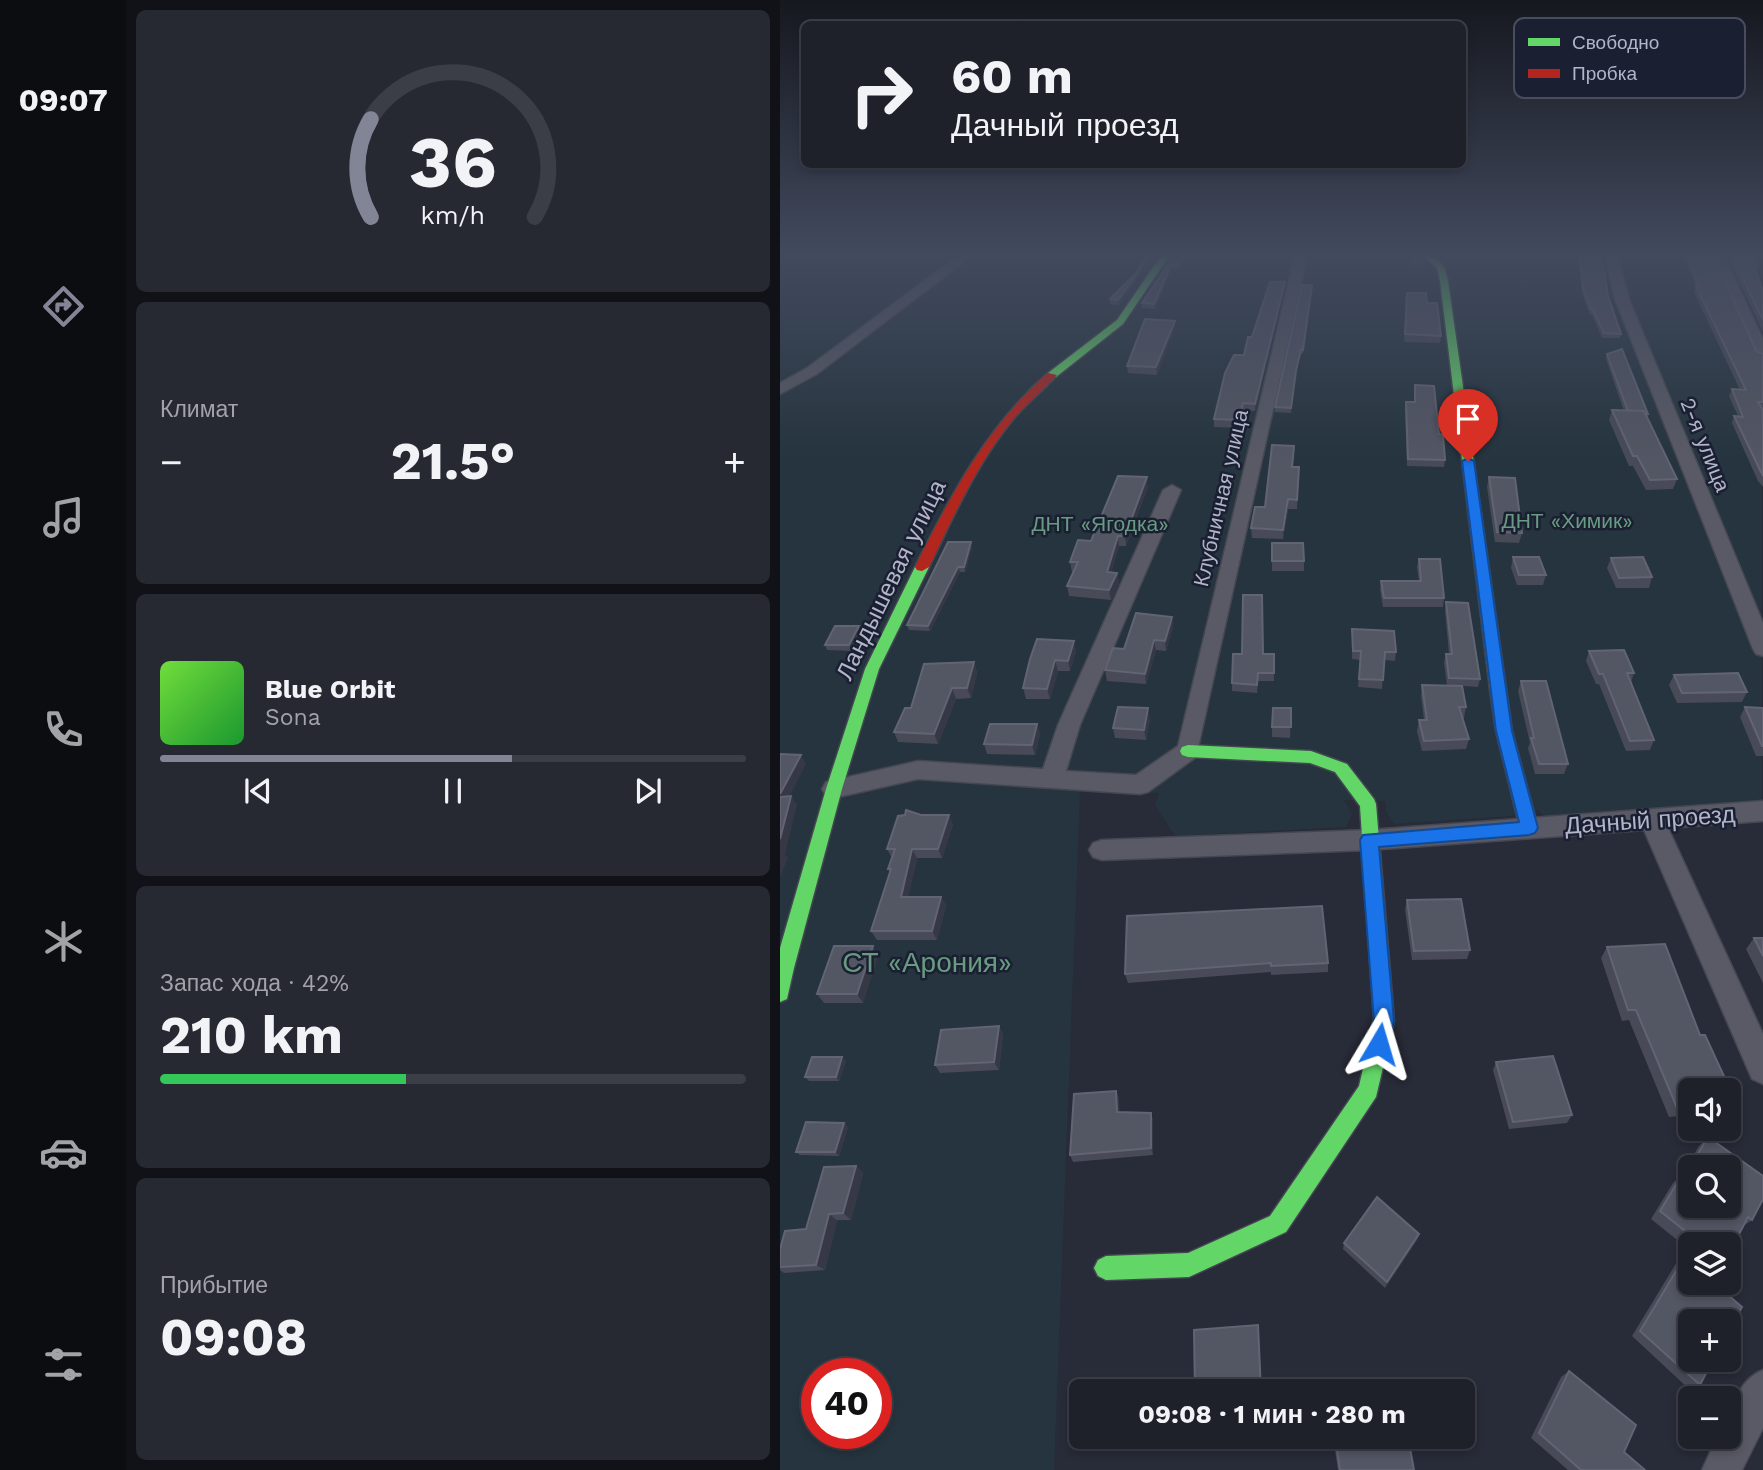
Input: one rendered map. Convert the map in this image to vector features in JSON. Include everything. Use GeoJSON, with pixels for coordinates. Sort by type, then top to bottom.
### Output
{"type":"FeatureCollection","features":[{"type":"Feature","properties":{"kind":"street"},"geometry":{"type":"LineString","coordinates":[[780,389],[812,371],[874,325]]}},
{"type":"Feature","properties":{"kind":"street","name":"Ландышевая улица"},"geometry":{"type":"LineString","coordinates":[[780,993],[784,968],[834,789],[872,668],[935,541],[991,439],[1039,385],[1117,325]]}},
{"type":"Feature","properties":{"kind":"street","name":"Клубничная улица"},"geometry":{"type":"LineString","coordinates":[[1188,751],[1285,325]]}},
{"type":"Feature","properties":{"kind":"street"},"geometry":{"type":"LineString","coordinates":[[1450,325],[1504,731],[1529,828]]}},
{"type":"Feature","properties":{"kind":"street","name":"2-я улица"},"geometry":{"type":"LineString","coordinates":[[1632,325],[1762,649]]}},
{"type":"Feature","properties":{"kind":"street"},"geometry":{"type":"LineString","coordinates":[[1748,325],[1762,356]]}},
{"type":"Feature","properties":{"kind":"street"},"geometry":{"type":"LineString","coordinates":[[1052,779],[1069,725],[1172,490]]}},
{"type":"Feature","properties":{"kind":"street"},"geometry":{"type":"LineString","coordinates":[[834,789],[918,770],[1140,785],[1188,751],[1311,757],[1341,768],[1368,804],[1384,1021],[1369,1090],[1278,1224],[1189,1265],[1106,1268]]}},
{"type":"Feature","properties":{"kind":"street","name":"Дачный проезд"},"geometry":{"type":"LineString","coordinates":[[1102,850],[1369,840],[1762,811]]}},
{"type":"Feature","properties":{"kind":"street"},"geometry":{"type":"LineString","coordinates":[[1652,820],[1762,1069]]}},
{"type":"Feature","properties":{"kind":"street"},"geometry":{"type":"LineString","coordinates":[[1721,1470],[1762,1388]]}},
{"type":"Feature","properties":{"kind":"green space"},"geometry":{"type":"Polygon","coordinates":[[[780,325],[1762,325],[1762,807],[1547,819],[1538,810],[1511,816],[1394,824],[1386,812],[1385,801],[1344,800],[1352,814],[1346,827],[1175,836],[1155,805],[1159,793],[1080,791],[1054,1470],[780,1470],[780,325]]]}},
{"type":"Feature","properties":{"kind":"building"},"geometry":{"type":"Polygon","coordinates":[[[1143,325],[1174,325],[1156,367],[1127,366],[1143,325]]]}},
{"type":"Feature","properties":{"kind":"building"},"geometry":{"type":"Polygon","coordinates":[[[1256,325],[1275,325],[1255,404],[1243,403],[1239,420],[1214,419],[1225,373],[1234,355],[1244,355],[1248,337],[1252,337],[1256,325]]]}},
{"type":"Feature","properties":{"kind":"building"},"geometry":{"type":"Polygon","coordinates":[[[1293,325],[1307,325],[1291,408],[1275,407],[1293,325]]]}},
{"type":"Feature","properties":{"kind":"building"},"geometry":{"type":"Polygon","coordinates":[[[1405,325],[1440,325],[1441,336],[1405,334],[1405,325]]]}},
{"type":"Feature","properties":{"kind":"building"},"geometry":{"type":"Polygon","coordinates":[[[1600,325],[1618,325],[1621,334],[1604,333],[1600,325]]]}},
{"type":"Feature","properties":{"kind":"building"},"geometry":{"type":"Polygon","coordinates":[[[1715,325],[1744,325],[1756,351],[1763,354],[1763,402],[1758,402],[1763,410],[1763,476],[1734,416],[1743,417],[1732,389],[1746,390],[1715,325]]]}},
{"type":"Feature","properties":{"kind":"building"},"geometry":{"type":"Polygon","coordinates":[[[1622,349],[1648,414],[1644,411],[1628,411],[1607,354],[1622,349]]]}},
{"type":"Feature","properties":{"kind":"building"},"geometry":{"type":"Polygon","coordinates":[[[1415,385],[1434,386],[1439,434],[1443,435],[1445,460],[1408,459],[1406,402],[1415,402],[1415,385]]]}},
{"type":"Feature","properties":{"kind":"building"},"geometry":{"type":"Polygon","coordinates":[[[1612,410],[1644,411],[1677,479],[1650,480],[1637,456],[1633,456],[1612,410]]]}},
{"type":"Feature","properties":{"kind":"building"},"geometry":{"type":"Polygon","coordinates":[[[1272,445],[1294,446],[1292,467],[1299,467],[1297,500],[1288,499],[1283,530],[1251,528],[1255,507],[1265,507],[1272,445]]]}},
{"type":"Feature","properties":{"kind":"building"},"geometry":{"type":"Polygon","coordinates":[[[1118,476],[1147,477],[1125,536],[1118,536],[1107,572],[1117,573],[1109,590],[1067,586],[1078,562],[1070,562],[1078,540],[1091,541],[1118,476]]]}},
{"type":"Feature","properties":{"kind":"building"},"geometry":{"type":"Polygon","coordinates":[[[1489,477],[1515,478],[1522,533],[1497,532],[1489,477]]]}},
{"type":"Feature","properties":{"kind":"building"},"geometry":{"type":"Polygon","coordinates":[[[948,542],[971,542],[964,567],[958,567],[928,626],[907,625],[948,542]]]}},
{"type":"Feature","properties":{"kind":"building"},"geometry":{"type":"Polygon","coordinates":[[[1272,543],[1303,543],[1304,561],[1272,561],[1272,543]]]}},
{"type":"Feature","properties":{"kind":"building"},"geometry":{"type":"Polygon","coordinates":[[[1513,557],[1539,557],[1546,575],[1519,575],[1513,557]]]}},
{"type":"Feature","properties":{"kind":"building"},"geometry":{"type":"Polygon","coordinates":[[[1643,557],[1652,577],[1619,578],[1611,558],[1643,557]]]}},
{"type":"Feature","properties":{"kind":"building"},"geometry":{"type":"Polygon","coordinates":[[[1419,559],[1440,559],[1444,598],[1384,598],[1381,581],[1421,581],[1419,559]]]}},
{"type":"Feature","properties":{"kind":"building"},"geometry":{"type":"Polygon","coordinates":[[[1243,595],[1262,595],[1263,654],[1274,654],[1274,673],[1258,673],[1257,685],[1232,683],[1233,654],[1242,654],[1243,595]]]}},
{"type":"Feature","properties":{"kind":"building"},"geometry":{"type":"Polygon","coordinates":[[[1446,602],[1468,603],[1480,679],[1449,678],[1446,654],[1452,654],[1446,602]]]}},
{"type":"Feature","properties":{"kind":"building"},"geometry":{"type":"Polygon","coordinates":[[[1136,613],[1172,617],[1165,641],[1154,640],[1145,674],[1105,670],[1113,648],[1124,649],[1136,613]]]}},
{"type":"Feature","properties":{"kind":"building"},"geometry":{"type":"Polygon","coordinates":[[[835,626],[859,626],[849,645],[825,645],[835,626]]]}},
{"type":"Feature","properties":{"kind":"building"},"geometry":{"type":"Polygon","coordinates":[[[1352,629],[1394,631],[1396,652],[1385,652],[1383,680],[1359,679],[1361,651],[1353,651],[1352,629]]]}},
{"type":"Feature","properties":{"kind":"building"},"geometry":{"type":"Polygon","coordinates":[[[1037,639],[1074,641],[1068,661],[1055,660],[1047,689],[1023,688],[1037,639]]]}},
{"type":"Feature","properties":{"kind":"building"},"geometry":{"type":"Polygon","coordinates":[[[1624,650],[1634,673],[1627,673],[1654,740],[1630,741],[1603,674],[1599,674],[1589,651],[1624,650]]]}},
{"type":"Feature","properties":{"kind":"building"},"geometry":{"type":"Polygon","coordinates":[[[974,662],[967,688],[952,688],[934,734],[894,732],[905,708],[911,708],[924,664],[974,662]]]}},
{"type":"Feature","properties":{"kind":"building"},"geometry":{"type":"Polygon","coordinates":[[[1738,673],[1747,692],[1682,693],[1674,675],[1738,673]]]}},
{"type":"Feature","properties":{"kind":"building"},"geometry":{"type":"Polygon","coordinates":[[[1521,681],[1546,681],[1568,764],[1539,764],[1531,738],[1534,738],[1521,681]]]}},
{"type":"Feature","properties":{"kind":"building"},"geometry":{"type":"Polygon","coordinates":[[[1422,685],[1462,686],[1466,707],[1459,707],[1469,739],[1424,741],[1419,720],[1427,720],[1422,685]]]}},
{"type":"Feature","properties":{"kind":"building"},"geometry":{"type":"Polygon","coordinates":[[[1118,707],[1148,708],[1144,730],[1113,728],[1118,707]]]}},
{"type":"Feature","properties":{"kind":"building"},"geometry":{"type":"Polygon","coordinates":[[[1745,707],[1763,708],[1763,746],[1762,746],[1745,707]]]}},
{"type":"Feature","properties":{"kind":"building"},"geometry":{"type":"Polygon","coordinates":[[[1273,708],[1291,708],[1291,727],[1272,727],[1273,708]]]}},
{"type":"Feature","properties":{"kind":"building"},"geometry":{"type":"Polygon","coordinates":[[[990,724],[1037,724],[1032,745],[984,744],[990,724]]]}},
{"type":"Feature","properties":{"kind":"building"},"geometry":{"type":"Polygon","coordinates":[[[780,754],[801,755],[780,794],[780,754]]]}},
{"type":"Feature","properties":{"kind":"building"},"geometry":{"type":"Polygon","coordinates":[[[791,796],[780,839],[780,797],[791,796]]]}},
{"type":"Feature","properties":{"kind":"building"},"geometry":{"type":"Polygon","coordinates":[[[906,810],[921,815],[949,815],[938,849],[912,849],[901,897],[941,897],[932,931],[871,931],[895,849],[887,849],[898,816],[905,815],[906,810]]]}},
{"type":"Feature","properties":{"kind":"building"},"geometry":{"type":"Polygon","coordinates":[[[1461,899],[1470,950],[1414,951],[1407,900],[1461,899]]]}},
{"type":"Feature","properties":{"kind":"building"},"geometry":{"type":"Polygon","coordinates":[[[1322,906],[1328,963],[1271,966],[1271,963],[1125,974],[1127,916],[1322,906]]]}},
{"type":"Feature","properties":{"kind":"building"},"geometry":{"type":"Polygon","coordinates":[[[1754,938],[1763,938],[1763,956],[1754,938]]]}},
{"type":"Feature","properties":{"kind":"building"},"geometry":{"type":"Polygon","coordinates":[[[1665,944],[1700,1035],[1705,1035],[1725,1078],[1678,1078],[1677,1108],[1636,1010],[1628,1010],[1607,947],[1665,944]]]}},
{"type":"Feature","properties":{"kind":"building"},"geometry":{"type":"Polygon","coordinates":[[[834,946],[873,946],[857,994],[817,994],[834,946]]]}},
{"type":"Feature","properties":{"kind":"building"},"geometry":{"type":"Polygon","coordinates":[[[999,1026],[994,1062],[935,1065],[941,1030],[999,1026]]]}},
{"type":"Feature","properties":{"kind":"building"},"geometry":{"type":"Polygon","coordinates":[[[1553,1056],[1572,1115],[1513,1122],[1496,1062],[1553,1056]]]}},
{"type":"Feature","properties":{"kind":"building"},"geometry":{"type":"Polygon","coordinates":[[[812,1057],[842,1057],[836,1077],[805,1077],[812,1057]]]}},
{"type":"Feature","properties":{"kind":"building"},"geometry":{"type":"Polygon","coordinates":[[[1116,1091],[1117,1112],[1151,1113],[1151,1148],[1070,1155],[1074,1094],[1116,1091]]]}},
{"type":"Feature","properties":{"kind":"building"},"geometry":{"type":"Polygon","coordinates":[[[806,1122],[844,1123],[835,1152],[796,1152],[806,1122]]]}},
{"type":"Feature","properties":{"kind":"building"},"geometry":{"type":"Polygon","coordinates":[[[1706,1141],[1714,1141],[1733,1155],[1697,1155],[1706,1141]]]}},
{"type":"Feature","properties":{"kind":"building"},"geometry":{"type":"Polygon","coordinates":[[[1741,1160],[1763,1176],[1763,1199],[1752,1220],[1748,1217],[1740,1232],[1686,1232],[1660,1211],[1678,1182],[1678,1218],[1741,1218],[1741,1160]]]}},
{"type":"Feature","properties":{"kind":"building"},"geometry":{"type":"Polygon","coordinates":[[[856,1166],[843,1213],[829,1214],[816,1265],[780,1267],[780,1249],[785,1231],[806,1229],[824,1167],[856,1166]]]}},
{"type":"Feature","properties":{"kind":"building"},"geometry":{"type":"Polygon","coordinates":[[[1377,1197],[1419,1234],[1387,1282],[1344,1243],[1377,1197]]]}},
{"type":"Feature","properties":{"kind":"building"},"geometry":{"type":"Polygon","coordinates":[[[1678,1268],[1678,1295],[1728,1295],[1742,1307],[1678,1309],[1678,1365],[1640,1331],[1678,1268]]]}},
{"type":"Feature","properties":{"kind":"building"},"geometry":{"type":"Polygon","coordinates":[[[1258,1325],[1260,1379],[1195,1379],[1194,1330],[1258,1325]]]}},
{"type":"Feature","properties":{"kind":"building"},"geometry":{"type":"Polygon","coordinates":[[[1569,1371],[1636,1425],[1624,1452],[1645,1470],[1581,1470],[1539,1433],[1569,1371]]]}},
{"type":"Feature","properties":{"kind":"building"},"geometry":{"type":"Polygon","coordinates":[[[1686,1372],[1707,1372],[1700,1385],[1686,1372]]]}},
{"type":"Feature","properties":{"kind":"building"},"geometry":{"type":"Polygon","coordinates":[[[1337,1449],[1410,1449],[1414,1470],[1340,1470],[1337,1449]]]}},
{"type":"Feature","properties":{"kind":"traffic: fast"},"geometry":{"type":"LineString","coordinates":[[1052,375],[1117,325]]}},
{"type":"Feature","properties":{"kind":"traffic: fast"},"geometry":{"type":"LineString","coordinates":[[1450,325],[1498,689]]}},
{"type":"Feature","properties":{"kind":"traffic: fast"},"geometry":{"type":"LineString","coordinates":[[780,993],[784,968],[834,789],[872,669],[922,567]]}},
{"type":"Feature","properties":{"kind":"traffic: fast"},"geometry":{"type":"LineString","coordinates":[[1106,1268],[1189,1265],[1278,1224],[1369,1090],[1384,1021],[1368,804],[1341,768],[1311,757],[1188,751]]}},
{"type":"Feature","properties":{"kind":"traffic: jam"},"geometry":{"type":"LineString","coordinates":[[922,567],[962,488],[993,438],[1030,394],[1052,375]]}},
{"type":"Feature","properties":{"kind":"traffic: jam"},"geometry":{"type":"LineString","coordinates":[[1498,689],[1504,731],[1529,828]]}},
{"type":"Feature","properties":{"kind":"route"},"geometry":{"type":"LineString","coordinates":[[1379,1044],[1384,1021],[1369,840],[1529,828],[1504,731],[1468,461]]}},
{"type":"Feature","properties":{"kind":"park label","name":"ДНТ «Химик»"},"geometry":{"type":"Point","coordinates":[1567,521]}},
{"type":"Feature","properties":{"kind":"park label","name":"ДНТ «Ягодка»"},"geometry":{"type":"Point","coordinates":[1100,524]}},
{"type":"Feature","properties":{"kind":"park label","name":"СТ «Арония»"},"geometry":{"type":"Point","coordinates":[927,962]}}]}
